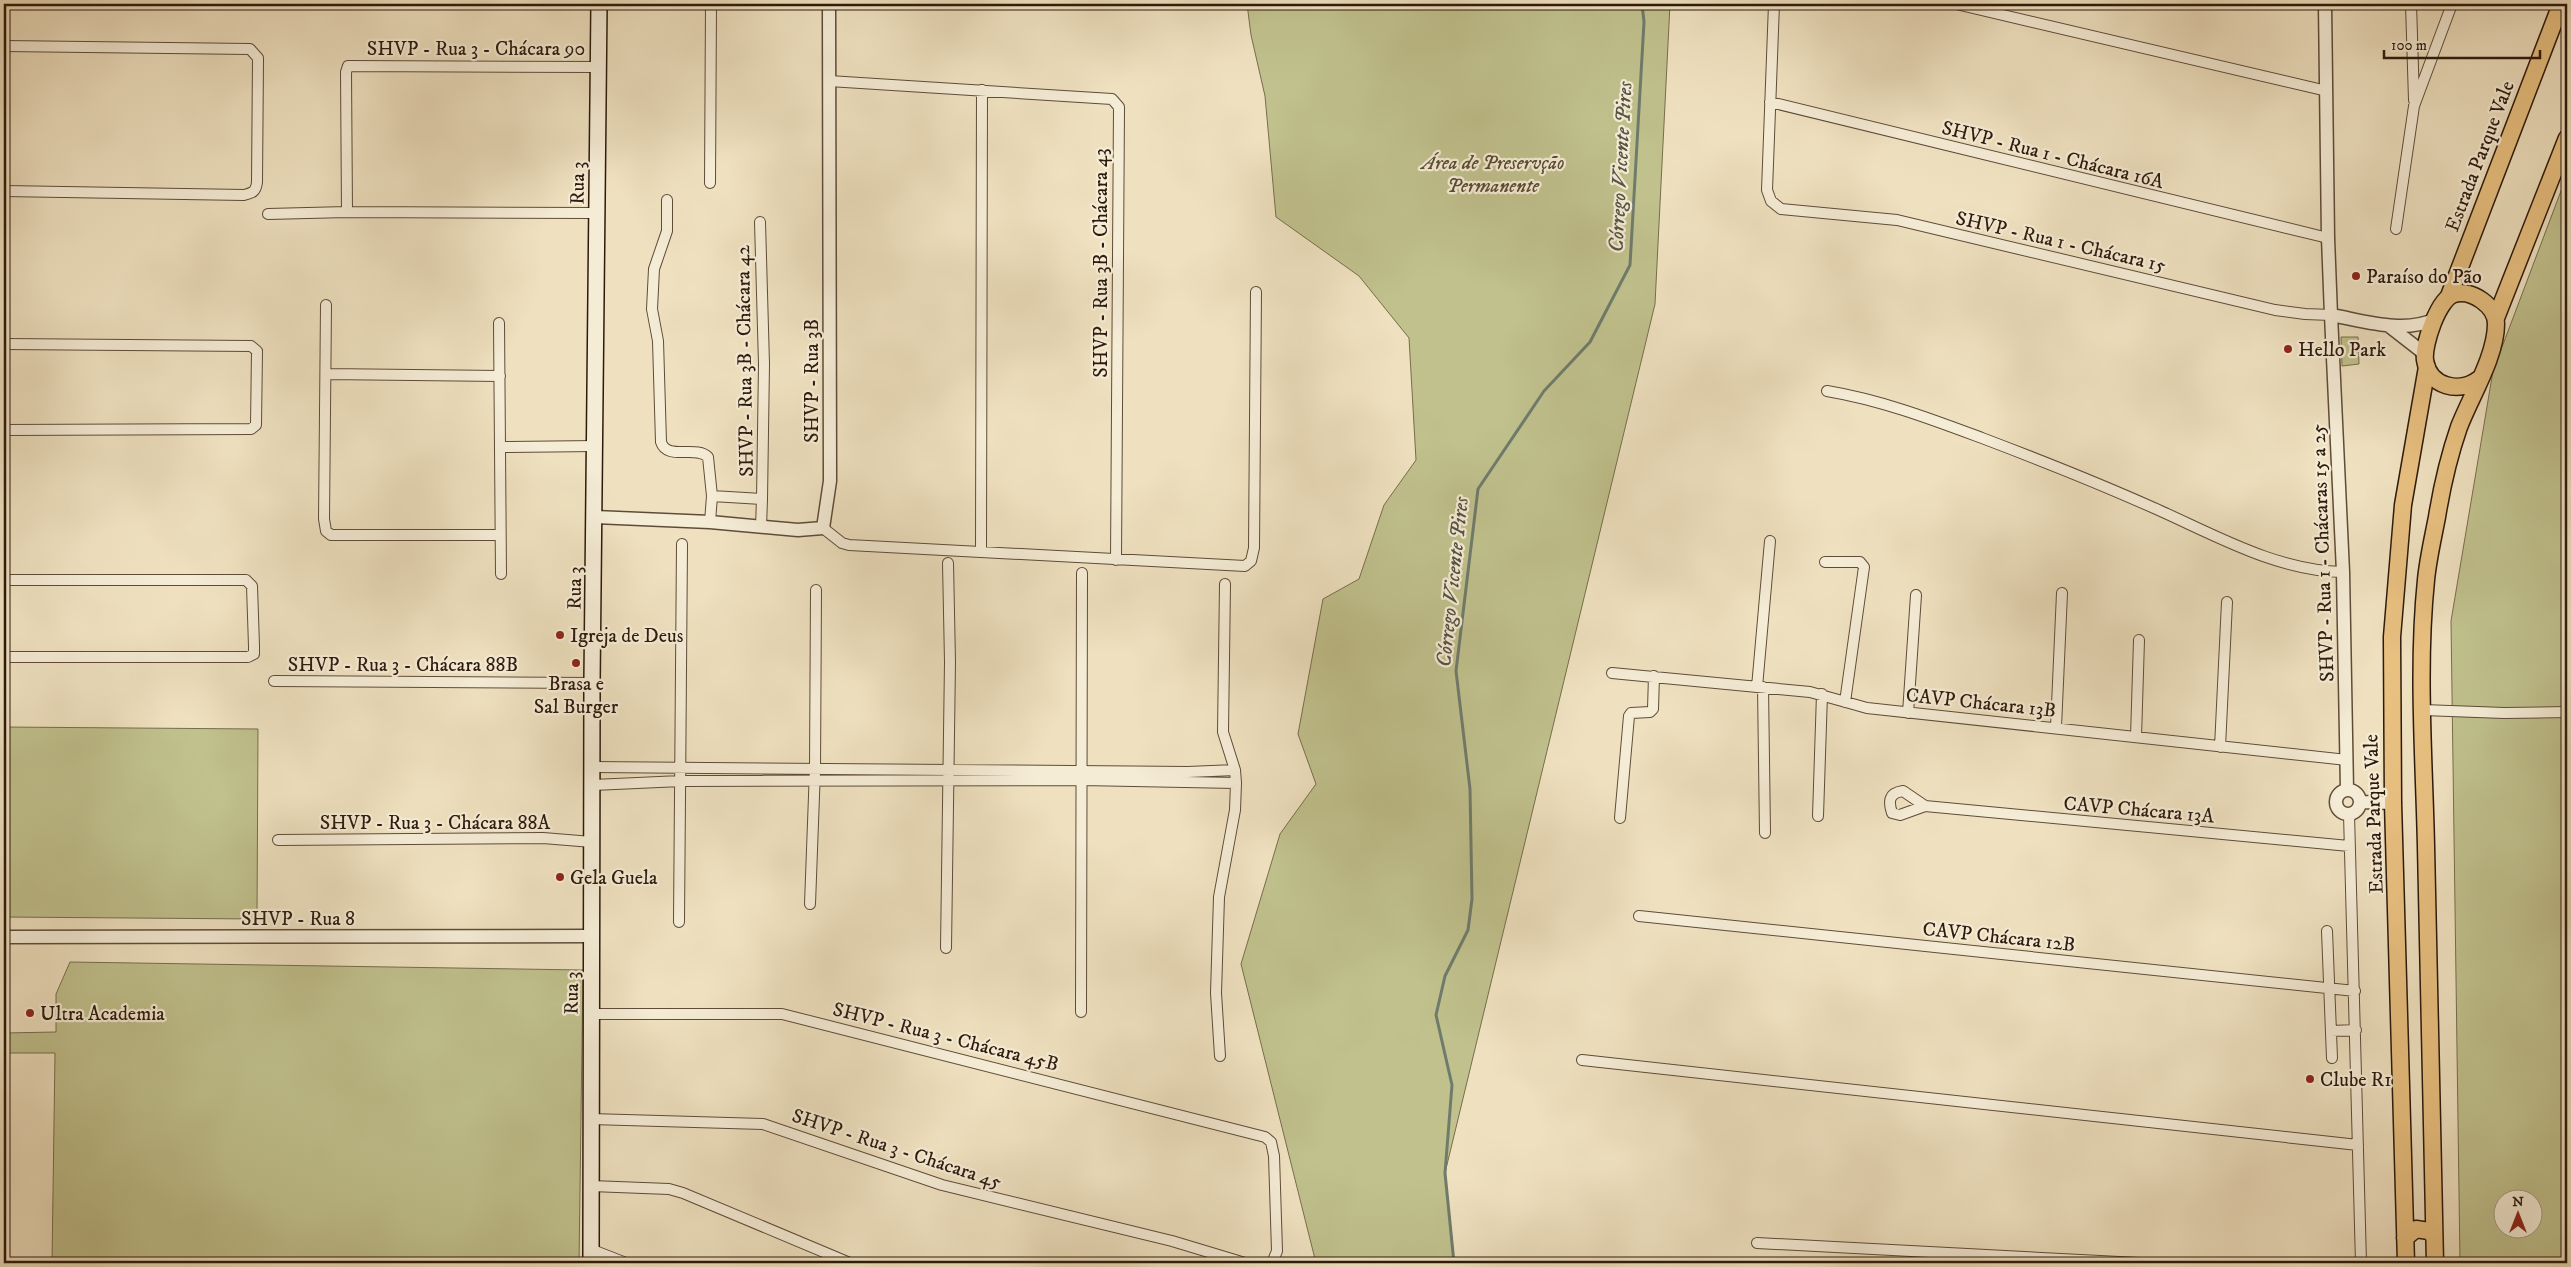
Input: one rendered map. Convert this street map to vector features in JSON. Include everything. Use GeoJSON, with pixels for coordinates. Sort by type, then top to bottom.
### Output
{"type":"FeatureCollection","features":[{"type":"Feature","properties":{"kind":"main road","name":"Rua 3"},"geometry":{"type":"LineString","coordinates":[[590,1256],[592,683],[596,446],[596,213],[599,4]]}},
{"type":"Feature","properties":{"kind":"main road","name":"Estrada Parque Vale"},"geometry":{"type":"LineString","coordinates":[[2449,296],[2561,4]]}},
{"type":"Feature","properties":{"kind":"main road"},"geometry":{"type":"LineString","coordinates":[[2435,1263],[2423,710],[2426,579],[2443,481],[2458,430],[2478,379],[2491,353],[2496,318],[2567,138]]}},
{"type":"Feature","properties":{"kind":"main road"},"geometry":{"type":"LineString","coordinates":[[2478,379],[2466,387],[2453,388],[2436,380],[2426,361],[2428,338],[2449,296],[2462,293],[2473,296],[2489,306],[2496,318]]}},
{"type":"Feature","properties":{"kind":"main road","name":"Estrada Parque Vale"},"geometry":{"type":"LineString","coordinates":[[2406,1263],[2393,803],[2392,637],[2403,505],[2426,361]]}},
{"type":"Feature","properties":{"kind":"main road"},"geometry":{"type":"LineString","coordinates":[[2405,1238],[2416,1229],[2429,1231],[2434,1236]]}},
{"type":"Feature","properties":{"kind":"street"},"geometry":{"type":"LineString","coordinates":[[710,183],[711,4]]}},
{"type":"Feature","properties":{"kind":"street","name":"SHVP - Rua 3B"},"geometry":{"type":"LineString","coordinates":[[823,528],[830,480],[829,4]]}},
{"type":"Feature","properties":{"kind":"street"},"geometry":{"type":"LineString","coordinates":[[1770,102],[1774,4]]}},
{"type":"Feature","properties":{"kind":"street"},"geometry":{"type":"LineString","coordinates":[[1956,4],[2327,91]]}},
{"type":"Feature","properties":{"kind":"street","name":"SHVP - Rua 1 - Chácaras 15 a 25"},"geometry":{"type":"LineString","coordinates":[[2325,4],[2328,238],[2343,572],[2347,790]]}},
{"type":"Feature","properties":{"kind":"street"},"geometry":{"type":"LineString","coordinates":[[2396,229],[2414,106],[2411,4]]}},
{"type":"Feature","properties":{"kind":"street"},"geometry":{"type":"LineString","coordinates":[[2414,106],[2452,4]]}},
{"type":"Feature","properties":{"kind":"street"},"geometry":{"type":"LineString","coordinates":[[4,46],[250,49],[258,58],[256,182],[254,191],[251,193],[244,196],[4,191]]}},
{"type":"Feature","properties":{"kind":"street","name":"SHVP - Rua 3 - Chácara 90"},"geometry":{"type":"LineString","coordinates":[[347,212],[346,72],[348,66],[599,67]]}},
{"type":"Feature","properties":{"kind":"street","name":"SHVP - Rua 3B - Chácara 43"},"geometry":{"type":"LineString","coordinates":[[829,81],[1112,99],[1116,101],[1119,107],[1116,560]]}},
{"type":"Feature","properties":{"kind":"street"},"geometry":{"type":"LineString","coordinates":[[981,551],[982,90]]}},
{"type":"Feature","properties":{"kind":"street","name":"SHVP - Rua 1 - Chácara 15"},"geometry":{"type":"LineString","coordinates":[[1770,102],[1767,190],[1770,201],[1781,209],[1897,220],[2275,310],[2332,315]]}},
{"type":"Feature","properties":{"kind":"street","name":"SHVP - Rua 1 - Chácara 16A"},"geometry":{"type":"LineString","coordinates":[[1770,102],[2328,238]]}},
{"type":"Feature","properties":{"kind":"street","name":"SHVP - Rua 3B - Chácara 42"},"geometry":{"type":"LineString","coordinates":[[667,200],[667,230],[654,268],[652,309],[658,340],[661,442],[662,447],[669,451],[706,454],[710,461],[712,496],[710,522]]}},
{"type":"Feature","properties":{"kind":"street"},"geometry":{"type":"LineString","coordinates":[[268,214],[347,212],[596,213]]}},
{"type":"Feature","properties":{"kind":"street","name":"SHVP - Rua 3B - Chácara 42"},"geometry":{"type":"LineString","coordinates":[[760,222],[764,364],[761,527]]}},
{"type":"Feature","properties":{"kind":"street"},"geometry":{"type":"LineString","coordinates":[[595,517],[710,522],[798,530],[823,528],[842,543],[849,545],[1239,567],[1252,561],[1254,548],[1256,292]]}},
{"type":"Feature","properties":{"kind":"street"},"geometry":{"type":"LineString","coordinates":[[326,305],[326,532],[331,535],[500,535]]}},
{"type":"Feature","properties":{"kind":"street"},"geometry":{"type":"LineString","coordinates":[[2332,315],[2387,325],[2416,326],[2436,319]]}},
{"type":"Feature","properties":{"kind":"street"},"geometry":{"type":"LineString","coordinates":[[499,323],[501,574]]}},
{"type":"Feature","properties":{"kind":"street"},"geometry":{"type":"LineString","coordinates":[[2387,325],[2426,361]]}},
{"type":"Feature","properties":{"kind":"street"},"geometry":{"type":"LineString","coordinates":[[4,344],[251,346],[257,351],[258,374],[256,425],[251,430],[4,430]]}},
{"type":"Feature","properties":{"kind":"street"},"geometry":{"type":"LineString","coordinates":[[326,374],[500,376]]}},
{"type":"Feature","properties":{"kind":"street"},"geometry":{"type":"LineString","coordinates":[[1827,391],[1872,399],[2044,461],[2203,531],[2266,556],[2311,570],[2343,572]]}},
{"type":"Feature","properties":{"kind":"street"},"geometry":{"type":"LineString","coordinates":[[500,447],[596,446]]}},
{"type":"Feature","properties":{"kind":"street","name":"SHVP - Rua 3B - Chácara 42"},"geometry":{"type":"LineString","coordinates":[[712,496],[762,499]]}},
{"type":"Feature","properties":{"kind":"street"},"geometry":{"type":"LineString","coordinates":[[1765,833],[1760,687],[1770,541]]}},
{"type":"Feature","properties":{"kind":"street"},"geometry":{"type":"LineString","coordinates":[[679,922],[682,768],[682,544]]}},
{"type":"Feature","properties":{"kind":"street"},"geometry":{"type":"LineString","coordinates":[[1825,562],[1860,562],[1864,567],[1845,702]]}},
{"type":"Feature","properties":{"kind":"street"},"geometry":{"type":"LineString","coordinates":[[946,948],[950,662],[948,563]]}},
{"type":"Feature","properties":{"kind":"street"},"geometry":{"type":"LineString","coordinates":[[1081,1012],[1082,573]]}},
{"type":"Feature","properties":{"kind":"street"},"geometry":{"type":"LineString","coordinates":[[4,580],[246,580],[252,586],[254,654],[242,657],[4,656]]}},
{"type":"Feature","properties":{"kind":"street"},"geometry":{"type":"LineString","coordinates":[[1220,1056],[1216,993],[1218,897],[1235,810],[1236,783],[1235,770],[1223,732],[1225,584]]}},
{"type":"Feature","properties":{"kind":"street"},"geometry":{"type":"LineString","coordinates":[[810,904],[815,769],[816,590]]}},
{"type":"Feature","properties":{"kind":"street"},"geometry":{"type":"LineString","coordinates":[[2056,728],[2062,593]]}},
{"type":"Feature","properties":{"kind":"street"},"geometry":{"type":"LineString","coordinates":[[1908,713],[1916,595]]}},
{"type":"Feature","properties":{"kind":"street"},"geometry":{"type":"LineString","coordinates":[[2220,747],[2227,602]]}},
{"type":"Feature","properties":{"kind":"street"},"geometry":{"type":"LineString","coordinates":[[2136,737],[2138,640]]}},
{"type":"Feature","properties":{"kind":"street","name":"CAVP Chácara 13B"},"geometry":{"type":"LineString","coordinates":[[1612,673],[1822,694],[1867,708],[1908,713],[2347,760]]}},
{"type":"Feature","properties":{"kind":"street"},"geometry":{"type":"LineString","coordinates":[[1620,818],[1629,716],[1631,713],[1650,712],[1652,709],[1654,676]]}},
{"type":"Feature","properties":{"kind":"street","name":"SHVP - Rua 3 - Chácara 88B"},"geometry":{"type":"LineString","coordinates":[[274,681],[592,683]]}},
{"type":"Feature","properties":{"kind":"street"},"geometry":{"type":"LineString","coordinates":[[1818,816],[1822,694]]}},
{"type":"Feature","properties":{"kind":"street"},"geometry":{"type":"LineString","coordinates":[[2423,710],[2504,714],[2567,712]]}},
{"type":"Feature","properties":{"kind":"street"},"geometry":{"type":"LineString","coordinates":[[593,767],[1188,772],[1235,770]]}},
{"type":"Feature","properties":{"kind":"street"},"geometry":{"type":"LineString","coordinates":[[645,768],[645,782]]}},
{"type":"Feature","properties":{"kind":"street"},"geometry":{"type":"LineString","coordinates":[[593,785],[681,781],[948,782],[1082,780],[1236,783]]}},
{"type":"Feature","properties":{"kind":"street"},"geometry":{"type":"LineString","coordinates":[[2347,790],[2356,793],[2360,802],[2357,810],[2349,814],[2339,810],[2336,806],[2338,796],[2347,790]]}},
{"type":"Feature","properties":{"kind":"street"},"geometry":{"type":"LineString","coordinates":[[2360,802],[2393,803]]}},
{"type":"Feature","properties":{"kind":"street","name":"CAVP Chácara 13A"},"geometry":{"type":"LineString","coordinates":[[1925,806],[2349,846]]}},
{"type":"Feature","properties":{"kind":"street"},"geometry":{"type":"LineString","coordinates":[[2349,814],[2361,1263]]}},
{"type":"Feature","properties":{"kind":"street","name":"SHVP - Rua 3 - Chácara 88A"},"geometry":{"type":"LineString","coordinates":[[278,840],[543,838],[592,842]]}},
{"type":"Feature","properties":{"kind":"street","name":"CAVP Chácara 12B"},"geometry":{"type":"LineString","coordinates":[[1639,916],[2355,991]]}},
{"type":"Feature","properties":{"kind":"street"},"geometry":{"type":"LineString","coordinates":[[2327,930],[2331,988],[2332,1058]]}},
{"type":"Feature","properties":{"kind":"street","name":"SHVP - Rua 8"},"geometry":{"type":"LineString","coordinates":[[4,936],[592,936]]}},
{"type":"Feature","properties":{"kind":"street","name":"SHVP - Rua 3 - Chácara 45B"},"geometry":{"type":"LineString","coordinates":[[590,1014],[773,1012],[799,1017],[1265,1137],[1271,1142],[1274,1156],[1276,1251],[1272,1263]]}},
{"type":"Feature","properties":{"kind":"street"},"geometry":{"type":"LineString","coordinates":[[2332,1031],[2356,1030]]}},
{"type":"Feature","properties":{"kind":"street"},"geometry":{"type":"LineString","coordinates":[[1582,1060],[2358,1145]]}},
{"type":"Feature","properties":{"kind":"street","name":"SHVP - Rua 3 - Chácara 45"},"geometry":{"type":"LineString","coordinates":[[591,1119],[763,1124],[942,1185],[1172,1241],[1245,1263]]}},
{"type":"Feature","properties":{"kind":"street"},"geometry":{"type":"LineString","coordinates":[[591,1186],[670,1189],[850,1263]]}},
{"type":"Feature","properties":{"kind":"street"},"geometry":{"type":"LineString","coordinates":[[1757,1243],[2139,1263]]}},
{"type":"Feature","properties":{"kind":"street"},"geometry":{"type":"LineString","coordinates":[[590,1256],[626,1263]]}},
{"type":"Feature","properties":{"kind":"green space","name":"Área de Preservção Permanente"},"geometry":{"type":"Polygon","coordinates":[[[1247,4],[1670,4],[1655,304],[1445,1173],[1454,1263],[1316,1263],[1241,964],[1280,834],[1316,784],[1298,734],[1323,599],[1359,579],[1384,505],[1416,460],[1409,338],[1359,276],[1276,217],[1265,96],[1251,35],[1247,4]]]}},
{"type":"Feature","properties":{"kind":"green space"},"geometry":{"type":"Polygon","coordinates":[[[2567,175],[2567,1263],[2460,1263],[2451,621],[2493,371],[2567,175]]]}},
{"type":"Feature","properties":{"kind":"green space"},"geometry":{"type":"Polygon","coordinates":[[[2341,337],[2358,337],[2359,364],[2342,366],[2341,337]]]}},
{"type":"Feature","properties":{"kind":"green space"},"geometry":{"type":"Polygon","coordinates":[[[4,727],[258,729],[257,919],[4,917],[4,727]]]}},
{"type":"Feature","properties":{"kind":"green space"},"geometry":{"type":"Polygon","coordinates":[[[70,962],[583,970],[579,1263],[52,1263],[55,1053],[4,1053],[4,1033],[56,1032],[56,994],[70,962]]]}},
{"type":"Feature","properties":{"kind":"waterway","name":"Córrego Vicente Pires"},"geometry":{"type":"LineString","coordinates":[[1454,1263],[1445,1173],[1452,1085],[1436,1015],[1445,976],[1468,930],[1472,899],[1470,789],[1456,671],[1478,489],[1544,391],[1590,342],[1630,265],[1644,22],[1642,4]]}},
{"type":"Feature","properties":{"kind":"place","name":"Paraíso do Pão"},"geometry":{"type":"Point","coordinates":[2356,276]}},
{"type":"Feature","properties":{"kind":"place","name":"Hello Park"},"geometry":{"type":"Point","coordinates":[2288,349]}},
{"type":"Feature","properties":{"kind":"place","name":"Igreja de Deus"},"geometry":{"type":"Point","coordinates":[560,635]}},
{"type":"Feature","properties":{"kind":"place","name":"Brasa e Sal Burger"},"geometry":{"type":"Point","coordinates":[576,663]}},
{"type":"Feature","properties":{"kind":"place","name":"Gela Guela"},"geometry":{"type":"Point","coordinates":[560,877]}},
{"type":"Feature","properties":{"kind":"place","name":"Ultra Academia"},"geometry":{"type":"Point","coordinates":[30,1013]}},
{"type":"Feature","properties":{"kind":"place","name":"Clube R1"},"geometry":{"type":"Point","coordinates":[2310,1079]}}]}
